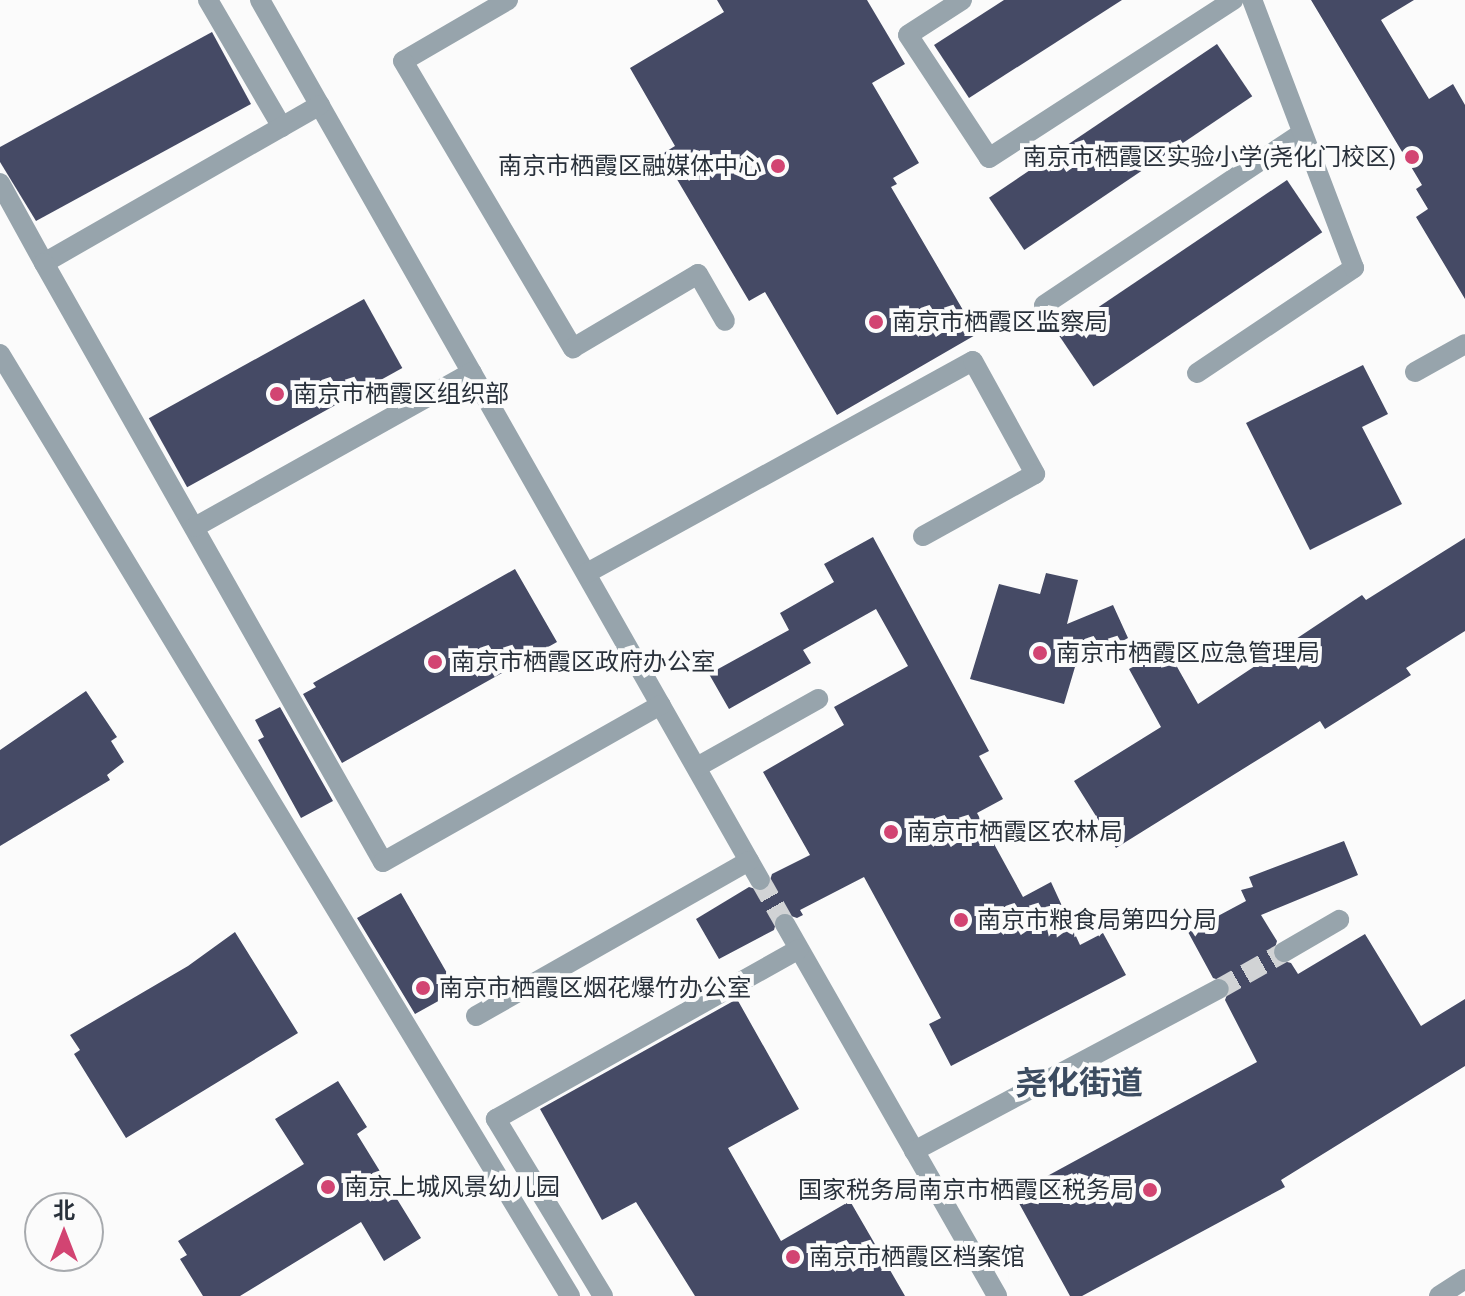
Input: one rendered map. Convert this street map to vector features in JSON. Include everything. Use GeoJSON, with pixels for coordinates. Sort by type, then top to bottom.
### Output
{"type":"FeatureCollection","features":[{"type":"Feature","properties":{"kind":"street"},"geometry":{"type":"LineString","coordinates":[[208,0],[282,127]]}},
{"type":"Feature","properties":{"kind":"street"},"geometry":{"type":"LineString","coordinates":[[260,0],[760,880]]}},
{"type":"Feature","properties":{"kind":"street"},"geometry":{"type":"LineString","coordinates":[[508,0],[403,61],[573,348],[698,274],[725,321]]}},
{"type":"Feature","properties":{"kind":"street"},"geometry":{"type":"LineString","coordinates":[[962,0],[908,35],[989,158],[1233,0]]}},
{"type":"Feature","properties":{"kind":"street"},"geometry":{"type":"LineString","coordinates":[[1197,373],[1354,268],[1252,0]]}},
{"type":"Feature","properties":{"kind":"street"},"geometry":{"type":"LineString","coordinates":[[44,263],[320,105]]}},
{"type":"Feature","properties":{"kind":"street"},"geometry":{"type":"LineString","coordinates":[[1044,305],[1302,133]]}},
{"type":"Feature","properties":{"kind":"street"},"geometry":{"type":"LineString","coordinates":[[0,183],[383,862],[661,705]]}},
{"type":"Feature","properties":{"kind":"street"},"geometry":{"type":"LineString","coordinates":[[1415,372],[1465,344]]}},
{"type":"Feature","properties":{"kind":"street"},"geometry":{"type":"LineString","coordinates":[[0,354],[570,1296]]}},
{"type":"Feature","properties":{"kind":"street"},"geometry":{"type":"LineString","coordinates":[[587,573],[973,361],[1035,474],[923,536]]}},
{"type":"Feature","properties":{"kind":"street"},"geometry":{"type":"LineString","coordinates":[[195,527],[472,372]]}},
{"type":"Feature","properties":{"kind":"street"},"geometry":{"type":"LineString","coordinates":[[697,767],[818,699]]}},
{"type":"Feature","properties":{"kind":"street"},"geometry":{"type":"LineString","coordinates":[[476,1016],[749,861]]}},
{"type":"Feature","properties":{"kind":"street"},"geometry":{"type":"LineString","coordinates":[[1284,952],[1339,920]]}},
{"type":"Feature","properties":{"kind":"street"},"geometry":{"type":"LineString","coordinates":[[785,924],[997,1296]]}},
{"type":"Feature","properties":{"kind":"street"},"geometry":{"type":"LineString","coordinates":[[603,1296],[496,1119],[799,949]]}},
{"type":"Feature","properties":{"kind":"street"},"geometry":{"type":"LineString","coordinates":[[914,1151],[1219,989]]}},
{"type":"Feature","properties":{"kind":"street"},"geometry":{"type":"LineString","coordinates":[[1439,1296],[1465,1279]]}},
{"type":"Feature","properties":{"kind":"building"},"geometry":{"type":"Polygon","coordinates":[[[717,0],[867,0],[905,64],[872,83],[919,163],[893,178],[897,184],[891,187],[977,334],[837,415],[765,292],[749,301],[662,154],[675,146],[630,68],[724,12],[717,0]]]}},
{"type":"Feature","properties":{"kind":"building"},"geometry":{"type":"Polygon","coordinates":[[[1004,0],[1122,0],[969,98],[934,45],[1004,0]]]}},
{"type":"Feature","properties":{"kind":"building"},"geometry":{"type":"Polygon","coordinates":[[[1311,0],[1414,0],[1381,20],[1429,99],[1453,84],[1465,105],[1465,299],[1416,217],[1428,209],[1416,189],[1422,185],[1311,0]]]}},
{"type":"Feature","properties":{"kind":"building"},"geometry":{"type":"Polygon","coordinates":[[[212,32],[251,104],[36,221],[0,162],[0,147],[212,32]]]}},
{"type":"Feature","properties":{"kind":"building"},"geometry":{"type":"Polygon","coordinates":[[[1217,44],[1252,96],[1024,250],[989,198],[1217,44]]]}},
{"type":"Feature","properties":{"kind":"building"},"geometry":{"type":"Polygon","coordinates":[[[1287,180],[1322,232],[1093,387],[1058,334],[1287,180]]]}},
{"type":"Feature","properties":{"kind":"building","name":"南京市栖霞区组织部"},"geometry":{"type":"Polygon","coordinates":[[[364,299],[402,368],[187,487],[149,418],[364,299]]]}},
{"type":"Feature","properties":{"kind":"building"},"geometry":{"type":"Polygon","coordinates":[[[1363,365],[1388,414],[1362,427],[1402,504],[1310,550],[1246,423],[1363,365]]]}},
{"type":"Feature","properties":{"kind":"building"},"geometry":{"type":"Polygon","coordinates":[[[873,537],[989,751],[979,756],[1003,799],[977,813],[1023,897],[1051,882],[1080,945],[1103,933],[1126,975],[951,1066],[929,1024],[941,1018],[864,877],[800,910],[803,915],[797,918],[779,912],[774,930],[719,959],[696,919],[749,887],[766,892],[772,874],[810,855],[763,772],[844,725],[834,707],[908,666],[876,609],[803,650],[811,663],[729,709],[709,674],[789,630],[780,613],[834,582],[824,564],[873,537]]]}},
{"type":"Feature","properties":{"kind":"building"},"geometry":{"type":"Polygon","coordinates":[[[1465,538],[1465,631],[1406,668],[1411,675],[1325,729],[1320,721],[1116,848],[1074,781],[1161,727],[1129,669],[1167,649],[1198,704],[1362,595],[1366,600],[1465,538]]]}},
{"type":"Feature","properties":{"kind":"building","name":"南京市栖霞区政府办公室"},"geometry":{"type":"Polygon","coordinates":[[[515,569],[557,642],[342,763],[303,694],[316,687],[313,683],[515,569]]]}},
{"type":"Feature","properties":{"kind":"building","name":"南京市栖霞区应急管理局"},"geometry":{"type":"Polygon","coordinates":[[[1046,573],[1078,580],[1067,624],[1113,605],[1128,638],[1075,667],[1064,704],[970,679],[999,584],[1040,594],[1046,573]]]}},
{"type":"Feature","properties":{"kind":"building"},"geometry":{"type":"Polygon","coordinates":[[[86,691],[117,737],[111,741],[124,762],[107,775],[110,780],[0,846],[0,750],[86,691]]]}},
{"type":"Feature","properties":{"kind":"building"},"geometry":{"type":"Polygon","coordinates":[[[280,707],[333,801],[301,818],[258,740],[264,737],[255,720],[280,707]]]}},
{"type":"Feature","properties":{"kind":"building"},"geometry":{"type":"Polygon","coordinates":[[[1344,841],[1358,875],[1261,915],[1277,941],[1272,958],[1291,963],[1298,974],[1365,934],[1421,1026],[1465,999],[1465,1066],[1281,1180],[1285,1187],[1082,1296],[1070,1296],[1014,1194],[1257,1062],[1225,1000],[1231,984],[1213,978],[1188,932],[1246,901],[1241,890],[1253,887],[1249,877],[1344,841]]]}},
{"type":"Feature","properties":{"kind":"building","name":"南京市栖霞区烟花爆竹办公室"},"geometry":{"type":"Polygon","coordinates":[[[401,893],[451,980],[445,983],[451,994],[415,1014],[357,918],[401,893]]]}},
{"type":"Feature","properties":{"kind":"building"},"geometry":{"type":"Polygon","coordinates":[[[235,932],[298,1033],[126,1138],[74,1054],[80,1050],[70,1035],[188,966],[235,932]]]}},
{"type":"Feature","properties":{"kind":"building"},"geometry":{"type":"Polygon","coordinates":[[[737,999],[799,1109],[728,1148],[781,1241],[850,1201],[905,1296],[695,1296],[636,1202],[602,1220],[540,1109],[737,999]]]}},
{"type":"Feature","properties":{"kind":"building","name":"南京上城风景幼儿园"},"geometry":{"type":"Polygon","coordinates":[[[338,1081],[367,1127],[357,1134],[421,1238],[384,1261],[361,1222],[240,1296],[203,1296],[180,1259],[187,1255],[178,1241],[304,1164],[275,1119],[338,1081]]]}},
{"type":"Feature","properties":{"kind":"tunnel"},"geometry":{"type":"LineString","coordinates":[[760,880],[785,924]]}},
{"type":"Feature","properties":{"kind":"tunnel"},"geometry":{"type":"LineString","coordinates":[[1219,989],[1284,952]]}},
{"type":"Feature","properties":{"kind":"place","name":"南京市栖霞区实验小学(尧化门校区)"},"geometry":{"type":"Point","coordinates":[1412,157]}},
{"type":"Feature","properties":{"kind":"place","name":"南京市栖霞区融媒体中心"},"geometry":{"type":"Point","coordinates":[778,166]}},
{"type":"Feature","properties":{"kind":"place","name":"南京市栖霞区监察局"},"geometry":{"type":"Point","coordinates":[876,322]}},
{"type":"Feature","properties":{"kind":"place","name":"南京市栖霞区组织部"},"geometry":{"type":"Point","coordinates":[277,394]}},
{"type":"Feature","properties":{"kind":"place","name":"南京市栖霞区应急管理局"},"geometry":{"type":"Point","coordinates":[1040,653]}},
{"type":"Feature","properties":{"kind":"place","name":"南京市栖霞区政府办公室"},"geometry":{"type":"Point","coordinates":[435,662]}},
{"type":"Feature","properties":{"kind":"place","name":"南京市栖霞区农林局"},"geometry":{"type":"Point","coordinates":[891,832]}},
{"type":"Feature","properties":{"kind":"place","name":"南京市粮食局第四分局"},"geometry":{"type":"Point","coordinates":[961,920]}},
{"type":"Feature","properties":{"kind":"place","name":"南京市栖霞区烟花爆竹办公室"},"geometry":{"type":"Point","coordinates":[423,988]}},
{"type":"Feature","properties":{"kind":"place","name":"南京上城风景幼儿园"},"geometry":{"type":"Point","coordinates":[328,1187]}},
{"type":"Feature","properties":{"kind":"place","name":"国家税务局南京市栖霞区税务局"},"geometry":{"type":"Point","coordinates":[1150,1190]}},
{"type":"Feature","properties":{"kind":"place","name":"南京市栖霞区档案馆"},"geometry":{"type":"Point","coordinates":[793,1257]}},
{"type":"Feature","properties":{"kind":"district","name":"尧化街道"},"geometry":{"type":"Point","coordinates":[1079,1082]}}]}
